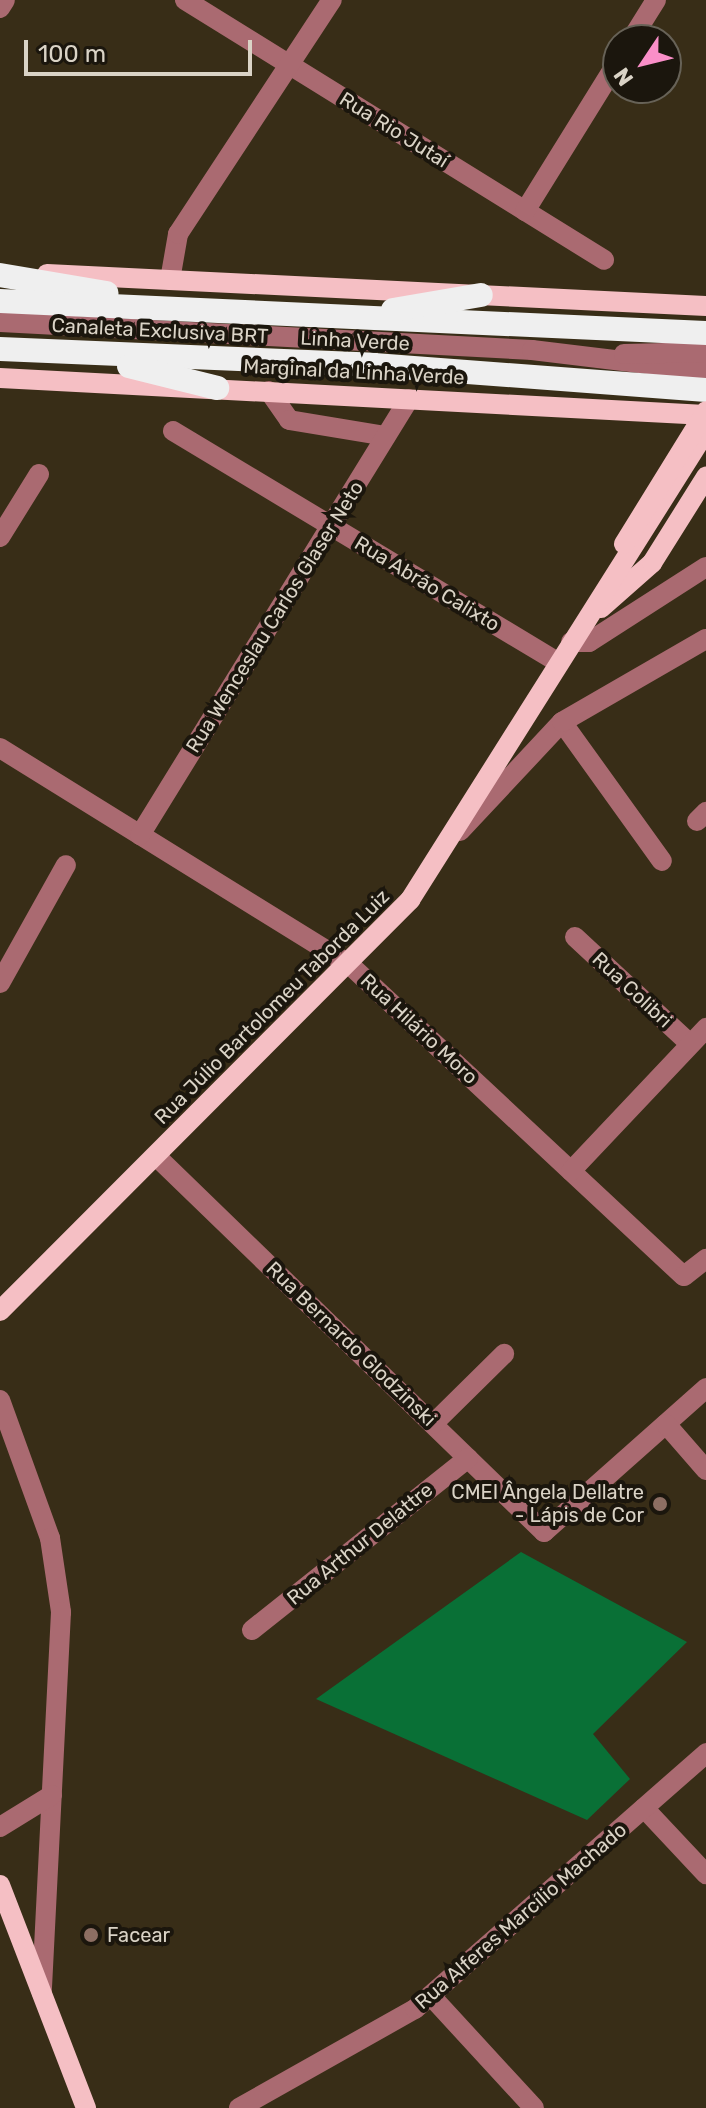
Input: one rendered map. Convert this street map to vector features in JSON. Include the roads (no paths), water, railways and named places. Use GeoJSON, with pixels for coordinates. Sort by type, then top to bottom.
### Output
{"type":"FeatureCollection","features":[{"type":"Feature","properties":{"kind":"highway"},"geometry":{"type":"LineString","coordinates":[[0,273],[203,309]]}},
{"type":"Feature","properties":{"kind":"highway"},"geometry":{"type":"LineString","coordinates":[[346,318],[481,295]]}},
{"type":"Feature","properties":{"kind":"highway","name":"Linha Verde"},"geometry":{"type":"LineString","coordinates":[[0,301],[706,333]]}},
{"type":"Feature","properties":{"kind":"highway","name":"Linha Verde"},"geometry":{"type":"LineString","coordinates":[[0,349],[87,356],[374,365],[706,390]]}},
{"type":"Feature","properties":{"kind":"highway"},"geometry":{"type":"LineString","coordinates":[[87,356],[217,388]]}},
{"type":"Feature","properties":{"kind":"main road"},"geometry":{"type":"LineString","coordinates":[[0,273],[706,306]]}},
{"type":"Feature","properties":{"kind":"main road"},"geometry":{"type":"LineString","coordinates":[[644,303],[706,290]]}},
{"type":"Feature","properties":{"kind":"main road","name":"Marginal da Linha Verde"},"geometry":{"type":"LineString","coordinates":[[0,378],[706,413]]}},
{"type":"Feature","properties":{"kind":"main road","name":"Rua Júlio Bartolomeu Taborda Luiz"},"geometry":{"type":"LineString","coordinates":[[0,1311],[350,965],[449,845],[706,413]]}},
{"type":"Feature","properties":{"kind":"main road","name":"Rua Júlio Bartolomeu Taborda Luiz"},"geometry":{"type":"LineString","coordinates":[[628,546],[706,431]]}},
{"type":"Feature","properties":{"kind":"main road"},"geometry":{"type":"LineString","coordinates":[[584,619],[639,579],[706,477]]}},
{"type":"Feature","properties":{"kind":"main road"},"geometry":{"type":"LineString","coordinates":[[0,1885],[86,2108]]}},
{"type":"Feature","properties":{"kind":"street"},"geometry":{"type":"LineString","coordinates":[[0,8],[5,0]]}},
{"type":"Feature","properties":{"kind":"street","name":"Rua Rio Jutaí"},"geometry":{"type":"LineString","coordinates":[[185,0],[604,260]]}},
{"type":"Feature","properties":{"kind":"street"},"geometry":{"type":"LineString","coordinates":[[170,280],[178,234],[332,0]]}},
{"type":"Feature","properties":{"kind":"street"},"geometry":{"type":"LineString","coordinates":[[641,24],[656,0]]}},
{"type":"Feature","properties":{"kind":"street"},"geometry":{"type":"LineString","coordinates":[[525,211],[602,87]]}},
{"type":"Feature","properties":{"kind":"street","name":"Canaleta Exclusiva BRT"},"geometry":{"type":"LineString","coordinates":[[0,322],[608,356],[706,371]]}},
{"type":"Feature","properties":{"kind":"street","name":"Canaleta Exclusiva BRT"},"geometry":{"type":"LineString","coordinates":[[608,356],[706,352]]}},
{"type":"Feature","properties":{"kind":"street"},"geometry":{"type":"LineString","coordinates":[[269,391],[289,420],[386,436]]}},
{"type":"Feature","properties":{"kind":"street","name":"Rua Wenceslau Carlos Glaser Neto"},"geometry":{"type":"LineString","coordinates":[[140,835],[409,399]]}},
{"type":"Feature","properties":{"kind":"street","name":"Rua Abrão Calixto"},"geometry":{"type":"LineString","coordinates":[[173,431],[559,663]]}},
{"type":"Feature","properties":{"kind":"street"},"geometry":{"type":"LineString","coordinates":[[0,537],[39,474]]}},
{"type":"Feature","properties":{"kind":"street"},"geometry":{"type":"LineString","coordinates":[[571,642],[589,642],[706,567]]}},
{"type":"Feature","properties":{"kind":"street"},"geometry":{"type":"LineString","coordinates":[[449,845],[562,722],[706,639]]}},
{"type":"Feature","properties":{"kind":"street"},"geometry":{"type":"LineString","coordinates":[[562,722],[662,861]]}},
{"type":"Feature","properties":{"kind":"street","name":"Rua Hilário Moro"},"geometry":{"type":"LineString","coordinates":[[0,748],[350,965],[684,1276],[706,1259]]}},
{"type":"Feature","properties":{"kind":"street"},"geometry":{"type":"LineString","coordinates":[[0,983],[66,865]]}},
{"type":"Feature","properties":{"kind":"street","name":"Rua Colibri"},"geometry":{"type":"LineString","coordinates":[[575,937],[689,1043]]}},
{"type":"Feature","properties":{"kind":"street"},"geometry":{"type":"LineString","coordinates":[[571,1171],[706,1028]]}},
{"type":"Feature","properties":{"kind":"street","name":"Rua Bernardo Glodzinski"},"geometry":{"type":"LineString","coordinates":[[157,1157],[544,1532],[666,1424]]}},
{"type":"Feature","properties":{"kind":"street"},"geometry":{"type":"LineString","coordinates":[[433,1424],[504,1354]]}},
{"type":"Feature","properties":{"kind":"street"},"geometry":{"type":"LineString","coordinates":[[706,1388],[666,1424],[706,1470]]}},
{"type":"Feature","properties":{"kind":"street"},"geometry":{"type":"LineString","coordinates":[[0,1400],[50,1538],[58,1587],[42,1993]]}},
{"type":"Feature","properties":{"kind":"street","name":"Rua Arthur Delattre"},"geometry":{"type":"LineString","coordinates":[[252,1630],[468,1458]]}},
{"type":"Feature","properties":{"kind":"street","name":"Rua Alferes Marcílio Machado"},"geometry":{"type":"LineString","coordinates":[[239,2108],[431,1996],[706,1753]]}},
{"type":"Feature","properties":{"kind":"street"},"geometry":{"type":"LineString","coordinates":[[0,1827],[52,1795]]}},
{"type":"Feature","properties":{"kind":"street"},"geometry":{"type":"LineString","coordinates":[[644,1808],[706,1874]]}},
{"type":"Feature","properties":{"kind":"street"},"geometry":{"type":"LineString","coordinates":[[431,1996],[534,2108]]}},
{"type":"Feature","properties":{"kind":"place","name":"CMEI Ângela Dellatre - Lápis de Cor"},"geometry":{"type":"Point","coordinates":[660,1504]}},
{"type":"Feature","properties":{"kind":"place","name":"Facear"},"geometry":{"type":"Point","coordinates":[91,1935]}}]}
